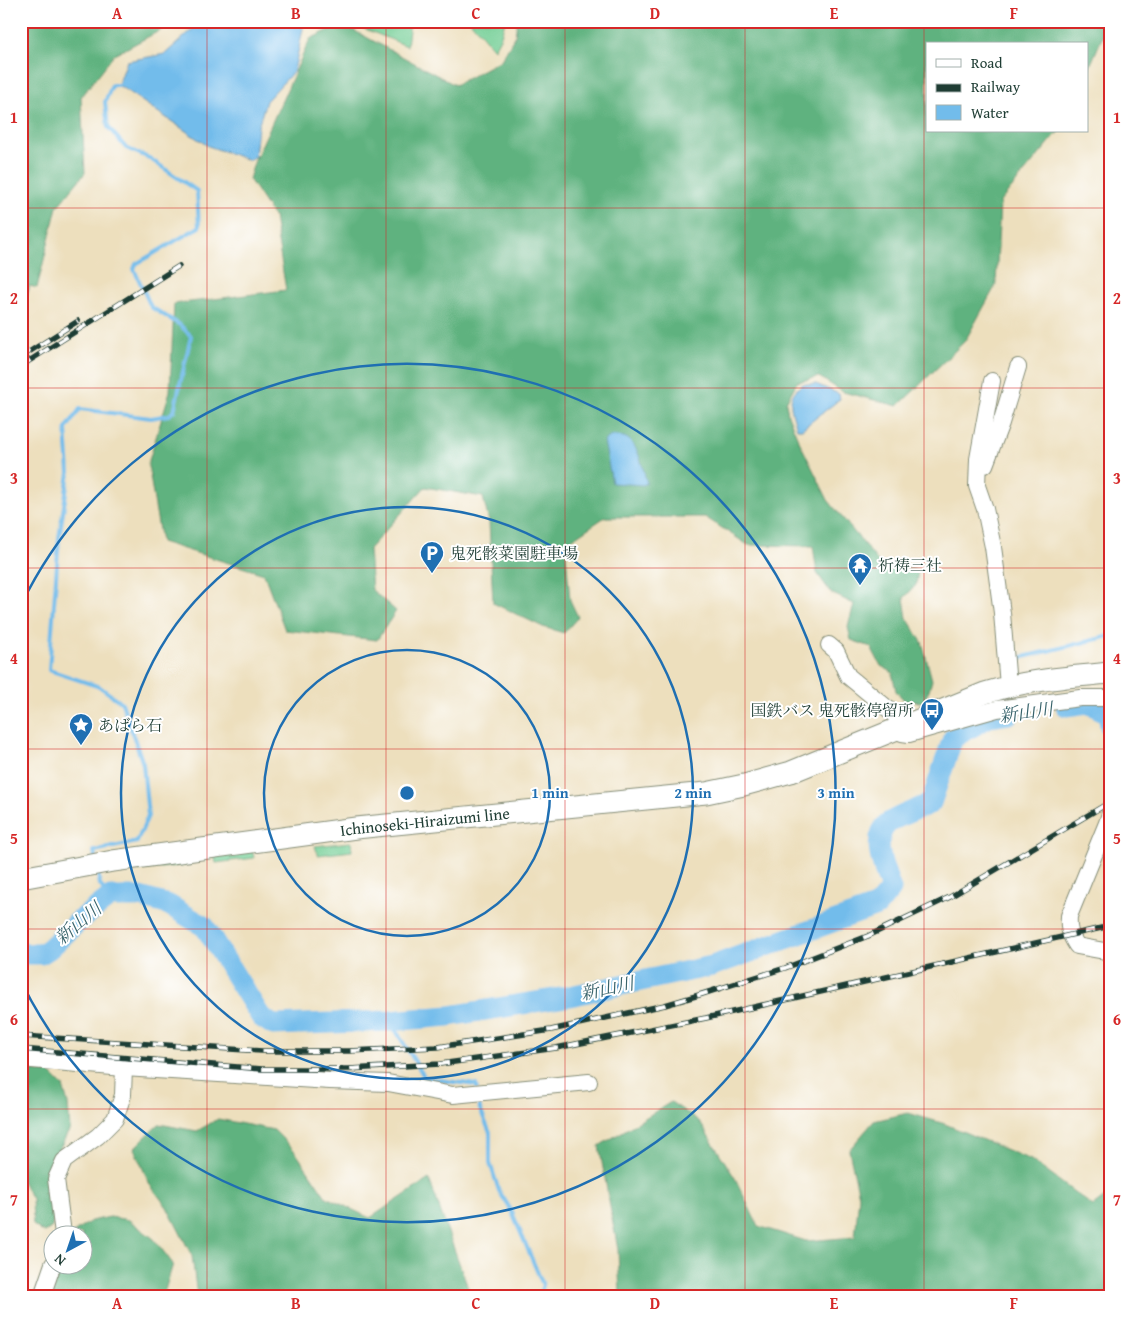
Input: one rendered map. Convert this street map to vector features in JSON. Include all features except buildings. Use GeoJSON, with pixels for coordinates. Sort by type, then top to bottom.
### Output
{"type":"FeatureCollection","features":[{"type":"Feature","properties":{"kind":"main road","name":"Ichinoseki-Hiraizumi line"},"geometry":{"type":"LineString","coordinates":[[21,878],[113,861],[356,828],[706,793],[791,772],[985,693],[1008,686],[1054,678],[1110,673]]}},
{"type":"Feature","properties":{"kind":"street"},"geometry":{"type":"LineString","coordinates":[[977,486],[1001,423],[1018,367]]}},
{"type":"Feature","properties":{"kind":"street"},"geometry":{"type":"LineString","coordinates":[[992,381],[978,459],[977,486],[985,509],[993,547],[1002,613],[1008,686]]}},
{"type":"Feature","properties":{"kind":"street"},"geometry":{"type":"LineString","coordinates":[[829,645],[836,651],[848,676],[893,713],[896,729],[909,734],[997,709],[1080,698],[1110,698]]}},
{"type":"Feature","properties":{"kind":"street"},"geometry":{"type":"LineString","coordinates":[[1110,813],[1069,916],[1068,925],[1070,935],[1077,946],[1110,952]]}},
{"type":"Feature","properties":{"kind":"street"},"geometry":{"type":"LineString","coordinates":[[21,1059],[124,1068],[388,1083],[453,1095],[589,1082]]}},
{"type":"Feature","properties":{"kind":"street"},"geometry":{"type":"LineString","coordinates":[[62,1224],[56,1180],[64,1160],[98,1136],[114,1119],[123,1095],[124,1068]]}},
{"type":"Feature","properties":{"kind":"street"},"geometry":{"type":"LineString","coordinates":[[42,1296],[50,1274]]}},
{"type":"Feature","properties":{"kind":"green space"},"geometry":{"type":"Polygon","coordinates":[[[21,21],[178,21],[114,55],[81,97],[85,173],[57,207],[37,288],[30,286],[21,314],[21,21]]]}},
{"type":"Feature","properties":{"kind":"green space"},"geometry":{"type":"Polygon","coordinates":[[[306,21],[410,21],[407,46],[355,25],[306,21]]]}},
{"type":"Feature","properties":{"kind":"green space"},"geometry":{"type":"Polygon","coordinates":[[[470,21],[505,21],[501,36],[494,49],[470,21]]]}},
{"type":"Feature","properties":{"kind":"green space"},"geometry":{"type":"Polygon","coordinates":[[[517,21],[1101,21],[1108,24],[1088,71],[1088,42],[926,42],[926,132],[1058,132],[1000,202],[996,285],[965,341],[898,406],[843,392],[819,377],[797,382],[786,402],[788,415],[797,437],[828,500],[881,565],[900,562],[918,571],[916,585],[904,598],[907,618],[922,642],[932,680],[923,702],[905,701],[896,691],[892,672],[881,666],[871,647],[851,640],[848,627],[854,604],[831,593],[817,573],[813,546],[748,545],[705,517],[605,517],[565,544],[570,600],[578,617],[564,633],[543,627],[493,603],[489,522],[483,497],[425,487],[369,549],[372,590],[396,611],[377,640],[285,630],[264,574],[161,542],[148,464],[170,391],[174,304],[286,290],[274,217],[249,179],[255,160],[310,39],[342,24],[455,85],[501,60],[515,36],[517,21]]]}},
{"type":"Feature","properties":{"kind":"green space"},"geometry":{"type":"Polygon","coordinates":[[[351,842],[352,851],[318,855],[315,846],[351,842]]]}},
{"type":"Feature","properties":{"kind":"green space"},"geometry":{"type":"Polygon","coordinates":[[[252,849],[254,858],[216,863],[214,854],[252,849]]]}},
{"type":"Feature","properties":{"kind":"green space"},"geometry":{"type":"Polygon","coordinates":[[[188,859],[190,865],[128,871],[128,868],[188,859]]]}},
{"type":"Feature","properties":{"kind":"green space"},"geometry":{"type":"Polygon","coordinates":[[[21,1069],[50,1073],[63,1086],[68,1104],[70,1129],[50,1166],[48,1190],[55,1211],[53,1224],[42,1224],[42,1232],[33,1225],[32,1199],[21,1179],[21,1069]]]}},
{"type":"Feature","properties":{"kind":"green space"},"geometry":{"type":"Polygon","coordinates":[[[671,1102],[699,1121],[735,1178],[758,1226],[806,1241],[855,1237],[859,1196],[849,1150],[874,1121],[908,1113],[945,1124],[1031,1160],[1093,1206],[1110,1193],[1110,1296],[620,1296],[618,1250],[599,1146],[671,1102]]]}},
{"type":"Feature","properties":{"kind":"green space"},"geometry":{"type":"Polygon","coordinates":[[[218,1119],[274,1130],[294,1150],[326,1197],[370,1218],[429,1179],[471,1296],[197,1296],[192,1256],[167,1207],[150,1185],[134,1148],[159,1124],[197,1131],[218,1119]]]}},
{"type":"Feature","properties":{"kind":"green space"},"geometry":{"type":"Polygon","coordinates":[[[110,1217],[129,1220],[154,1239],[173,1264],[162,1296],[47,1296],[55,1274],[92,1274],[92,1224],[86,1224],[91,1221],[110,1217]]]}},
{"type":"Feature","properties":{"kind":"water"},"geometry":{"type":"Polygon","coordinates":[[[202,21],[301,21],[303,29],[294,71],[266,101],[258,127],[255,156],[249,160],[208,146],[118,85],[127,61],[165,54],[202,21]]]}},
{"type":"Feature","properties":{"kind":"water"},"geometry":{"type":"Polygon","coordinates":[[[803,384],[816,384],[839,394],[840,399],[802,429],[797,429],[791,399],[797,389],[803,384]]]}},
{"type":"Feature","properties":{"kind":"water"},"geometry":{"type":"Polygon","coordinates":[[[611,436],[624,437],[633,444],[640,457],[647,483],[643,485],[612,483],[604,441],[611,436]]]}},
{"type":"Feature","properties":{"kind":"waterway"},"geometry":{"type":"LineString","coordinates":[[95,857],[94,851],[137,842],[148,816],[143,764],[122,703],[100,687],[49,670],[59,538],[69,473],[66,429],[80,409],[151,418],[169,415],[174,411],[191,336],[180,325],[151,307],[134,269],[136,264],[199,227],[197,191],[149,158],[126,148],[108,127],[105,102],[112,85],[118,85]]}},
{"type":"Feature","properties":{"kind":"waterway"},"geometry":{"type":"LineString","coordinates":[[1019,678],[1015,659],[1110,636]]}},
{"type":"Feature","properties":{"kind":"waterway","name":"新山川"},"geometry":{"type":"LineString","coordinates":[[1066,706],[1088,703],[1108,713],[1110,726]]}},
{"type":"Feature","properties":{"kind":"waterway","name":"新山川"},"geometry":{"type":"LineString","coordinates":[[21,951],[26,954],[41,954],[110,897],[140,897],[169,905],[205,927],[261,1017],[273,1025],[390,1021],[449,1016],[560,998],[712,966],[877,906],[891,889],[880,855],[879,846],[883,830],[891,821],[931,803],[953,738],[989,717],[1009,714]]}},
{"type":"Feature","properties":{"kind":"waterway"},"geometry":{"type":"LineString","coordinates":[[98,871],[100,885],[110,897]]}},
{"type":"Feature","properties":{"kind":"waterway"},"geometry":{"type":"LineString","coordinates":[[390,1021],[425,1078],[476,1085],[477,1088]]}},
{"type":"Feature","properties":{"kind":"waterway"},"geometry":{"type":"LineString","coordinates":[[478,1097],[480,1109],[490,1133],[490,1163],[499,1191],[511,1210],[543,1285],[539,1296]]}},
{"type":"Feature","properties":{"kind":"railway"},"geometry":{"type":"LineString","coordinates":[[21,366],[179,266]]}},
{"type":"Feature","properties":{"kind":"railway"},"geometry":{"type":"LineString","coordinates":[[21,357],[78,321]]}},
{"type":"Feature","properties":{"kind":"railway"},"geometry":{"type":"LineString","coordinates":[[21,1036],[262,1051],[349,1051],[438,1047],[551,1030],[665,1005],[699,995],[785,968],[868,936],[950,897],[1110,802]]}},
{"type":"Feature","properties":{"kind":"railway"},"geometry":{"type":"LineString","coordinates":[[21,1049],[262,1069],[349,1069],[440,1064],[556,1048],[706,1018],[1110,926]]}},
{"type":"Feature","properties":{"kind":"place","name":"鬼死骸菜園駐車場"},"geometry":{"type":"Point","coordinates":[432,574]}},
{"type":"Feature","properties":{"kind":"place","name":"祈祷三社"},"geometry":{"type":"Point","coordinates":[860,586]}},
{"type":"Feature","properties":{"kind":"place","name":"国鉄バス 鬼死骸停留所"},"geometry":{"type":"Point","coordinates":[932,731]}},
{"type":"Feature","properties":{"kind":"place","name":"あばら石"},"geometry":{"type":"Point","coordinates":[81,746]}}]}
